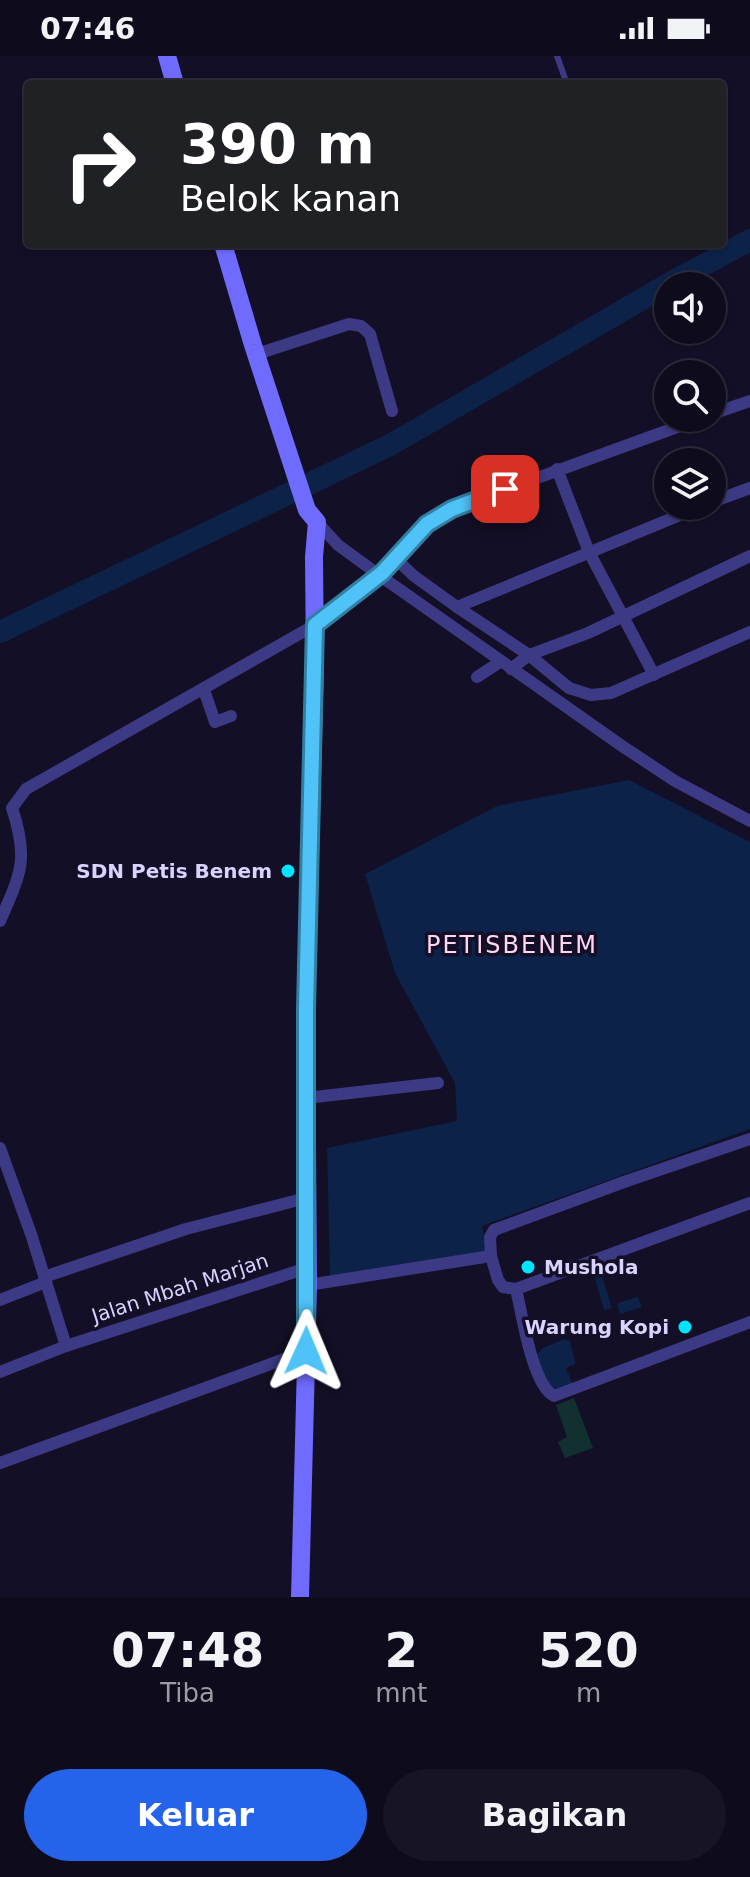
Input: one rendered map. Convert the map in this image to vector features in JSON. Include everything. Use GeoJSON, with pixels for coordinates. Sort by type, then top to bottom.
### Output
{"type":"FeatureCollection","features":[{"type":"Feature","properties":{"kind":"main road"},"geometry":{"type":"LineString","coordinates":[[167,56],[174,80]]}},
{"type":"Feature","properties":{"kind":"main road"},"geometry":{"type":"LineString","coordinates":[[224,248],[297,478],[312,516],[315,625],[306,1098],[308,1277],[300,1597]]}},
{"type":"Feature","properties":{"kind":"street"},"geometry":{"type":"LineString","coordinates":[[257,354],[349,324],[361,326],[370,334],[392,411]]}},
{"type":"Feature","properties":{"kind":"street"},"geometry":{"type":"LineString","coordinates":[[726,409],[750,401]]}},
{"type":"Feature","properties":{"kind":"street"},"geometry":{"type":"LineString","coordinates":[[0,921],[23,862],[21,839],[6,812],[35,783],[315,625],[386,568],[427,524],[452,509],[662,432]]}},
{"type":"Feature","properties":{"kind":"street"},"geometry":{"type":"LineString","coordinates":[[557,469],[589,552],[654,675]]}},
{"type":"Feature","properties":{"kind":"street"},"geometry":{"type":"LineString","coordinates":[[726,497],[750,488]]}},
{"type":"Feature","properties":{"kind":"street"},"geometry":{"type":"LineString","coordinates":[[312,516],[338,545],[386,568],[414,576],[457,607],[516,661],[569,688],[591,695],[611,693],[750,632]]}},
{"type":"Feature","properties":{"kind":"street"},"geometry":{"type":"LineString","coordinates":[[457,607],[668,520]]}},
{"type":"Feature","properties":{"kind":"street"},"geometry":{"type":"LineString","coordinates":[[477,677],[588,633],[750,556]]}},
{"type":"Feature","properties":{"kind":"street"},"geometry":{"type":"LineString","coordinates":[[386,568],[675,781],[750,821]]}},
{"type":"Feature","properties":{"kind":"street"},"geometry":{"type":"LineString","coordinates":[[204,690],[215,722],[231,716]]}},
{"type":"Feature","properties":{"kind":"street"},"geometry":{"type":"LineString","coordinates":[[306,1098],[438,1083]]}},
{"type":"Feature","properties":{"kind":"street"},"geometry":{"type":"LineString","coordinates":[[750,1139],[494,1230],[490,1237],[491,1256],[503,1287],[516,1289],[750,1203]]}},
{"type":"Feature","properties":{"kind":"street"},"geometry":{"type":"LineString","coordinates":[[0,1148],[66,1346]]}},
{"type":"Feature","properties":{"kind":"street"},"geometry":{"type":"LineString","coordinates":[[0,1300],[45,1279],[186,1229],[306,1198]]}},
{"type":"Feature","properties":{"kind":"street","name":"Jalan Mbah Marjan"},"geometry":{"type":"LineString","coordinates":[[0,1372],[66,1346],[308,1277],[491,1256]]}},
{"type":"Feature","properties":{"kind":"street"},"geometry":{"type":"LineString","coordinates":[[516,1289],[531,1352],[545,1390],[554,1396],[750,1322]]}},
{"type":"Feature","properties":{"kind":"street"},"geometry":{"type":"LineString","coordinates":[[0,1463],[306,1351]]}},
{"type":"Feature","properties":{"kind":"lane"},"geometry":{"type":"LineString","coordinates":[[557,56],[566,80]]}},
{"type":"Feature","properties":{"kind":"green space"},"geometry":{"type":"Polygon","coordinates":[[[574,1398],[593,1448],[565,1458],[558,1442],[567,1437],[556,1405],[574,1398]]]}},
{"type":"Feature","properties":{"kind":"water"},"geometry":{"type":"Polygon","coordinates":[[[629,780],[750,842],[750,1129],[482,1226],[487,1253],[330,1276],[327,1148],[457,1121],[455,1083],[395,973],[365,874],[497,806],[629,780]]]}},
{"type":"Feature","properties":{"kind":"water"},"geometry":{"type":"Polygon","coordinates":[[[601,1273],[612,1308],[604,1310],[594,1275],[601,1273]]]}},
{"type":"Feature","properties":{"kind":"water"},"geometry":{"type":"Polygon","coordinates":[[[638,1297],[642,1307],[620,1314],[617,1303],[638,1297]]]}},
{"type":"Feature","properties":{"kind":"water"},"geometry":{"type":"Polygon","coordinates":[[[564,1339],[570,1341],[575,1361],[566,1368],[574,1387],[551,1393],[536,1355],[543,1348],[564,1339]]]}},
{"type":"Feature","properties":{"kind":"waterway"},"geometry":{"type":"LineString","coordinates":[[0,632],[390,445],[750,240]]}},
{"type":"Feature","properties":{"kind":"place","name":"SDN Petis Benem"},"geometry":{"type":"Point","coordinates":[288,871]}},
{"type":"Feature","properties":{"kind":"place","name":"Mushola"},"geometry":{"type":"Point","coordinates":[528,1267]}},
{"type":"Feature","properties":{"kind":"place","name":"Warung Kopi"},"geometry":{"type":"Point","coordinates":[685,1327]}},
{"type":"Feature","properties":{"kind":"district","name":"PETISBENEM"},"geometry":{"type":"Point","coordinates":[512,945]}},
{"type":"Feature","properties":{"kind":"route"},"geometry":{"type":"LineString","coordinates":[[306,1351],[306,1009],[315,625],[382,573],[427,524],[452,509],[505,489]]}}]}
